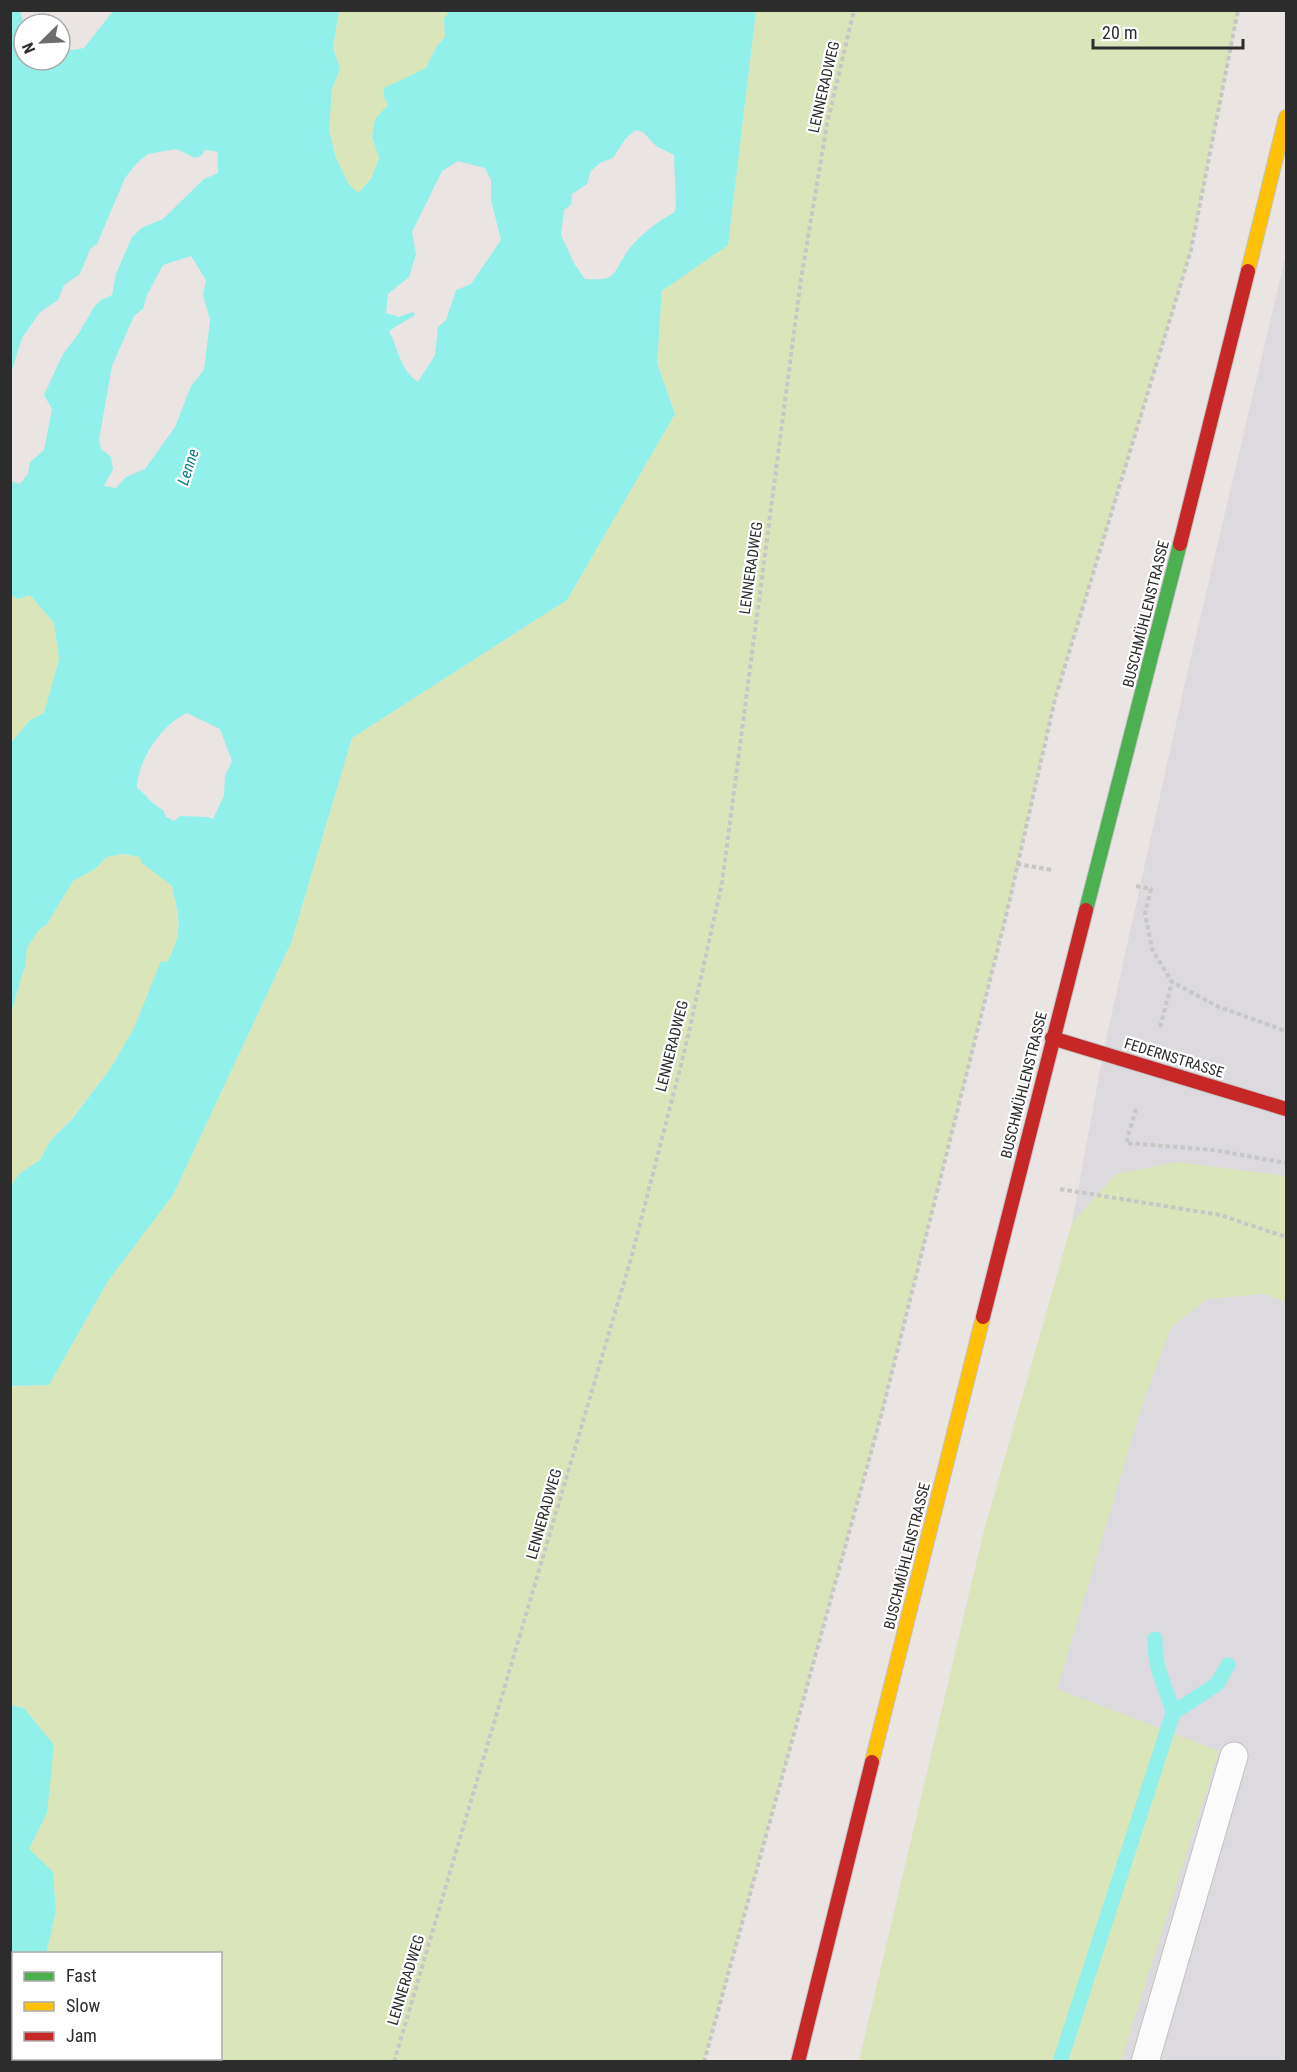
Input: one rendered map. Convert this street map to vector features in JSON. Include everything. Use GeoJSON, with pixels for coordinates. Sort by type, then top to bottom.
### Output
{"type":"FeatureCollection","features":[{"type":"Feature","properties":{"kind":"street","name":"BUSCHMÜHLENSTRASSE"},"geometry":{"type":"LineString","coordinates":[[798,2061],[1052,1038],[1152,658],[1287,117]]}},
{"type":"Feature","properties":{"kind":"street","name":"FEDERNSTRASSE"},"geometry":{"type":"LineString","coordinates":[[1052,1038],[1287,1109]]}},
{"type":"Feature","properties":{"kind":"lane"},"geometry":{"type":"LineString","coordinates":[[1145,2061],[1234,1756]]}},
{"type":"Feature","properties":{"kind":"path","name":"LENNERADWEG"},"geometry":{"type":"LineString","coordinates":[[394,2061],[632,1255],[690,1027],[722,883],[801,279],[827,124],[854,10]]}},
{"type":"Feature","properties":{"kind":"path"},"geometry":{"type":"LineString","coordinates":[[704,2061],[882,1416],[1007,912],[1055,699],[1191,250],[1238,10]]}},
{"type":"Feature","properties":{"kind":"path"},"geometry":{"type":"LineString","coordinates":[[1094,878],[1151,889],[1145,913],[1152,949],[1172,982],[1219,1007],[1287,1031]]}},
{"type":"Feature","properties":{"kind":"path"},"geometry":{"type":"LineString","coordinates":[[1126,1143],[1214,1150],[1287,1163]]}},
{"type":"Feature","properties":{"kind":"path"},"geometry":{"type":"LineString","coordinates":[[1018,1182],[1220,1215],[1287,1237]]}},
{"type":"Feature","properties":{"kind":"shaded area"},"geometry":{"type":"Polygon","coordinates":[[[1286,254],[1286,2061],[859,2062],[984,1531],[1072,1223],[1103,1054],[1187,674],[1286,254]]]}},
{"type":"Feature","properties":{"kind":"green space"},"geometry":{"type":"Polygon","coordinates":[[[339,11],[449,11],[444,20],[445,37],[436,47],[426,68],[375,119],[372,137],[379,158],[371,179],[358,193],[348,183],[336,158],[329,130],[332,89],[340,69],[333,47],[339,11]]]}},
{"type":"Feature","properties":{"kind":"green space"},"geometry":{"type":"Polygon","coordinates":[[[756,11],[1238,11],[1191,250],[1055,699],[1007,912],[881,1416],[704,2061],[11,2061],[10,1981],[12,1981],[12,2060],[222,2060],[222,1952],[46,1952],[56,1912],[29,1849],[47,1813],[24,1708],[11,1705],[10,1387],[49,1385],[108,1281],[173,1195],[291,943],[352,738],[567,600],[675,414],[657,363],[662,291],[728,244],[756,11]]]}},
{"type":"Feature","properties":{"kind":"green space"},"geometry":{"type":"Polygon","coordinates":[[[11,595],[18,599],[30,595],[54,623],[59,659],[44,713],[29,721],[11,743],[11,595]]]}},
{"type":"Feature","properties":{"kind":"green space"},"geometry":{"type":"Polygon","coordinates":[[[123,854],[140,857],[142,863],[172,886],[179,942],[167,962],[161,962],[134,1028],[110,1069],[71,1119],[50,1141],[40,1160],[19,1174],[11,1186],[11,1013],[25,966],[26,948],[38,931],[47,924],[73,881],[95,869],[107,857],[123,854]]]}},
{"type":"Feature","properties":{"kind":"green space"},"geometry":{"type":"Polygon","coordinates":[[[1177,1162],[1286,1176],[1286,1302],[1264,1294],[1208,1299],[1171,1327],[1142,1405],[1057,1689],[1219,1751],[1121,2061],[859,2061],[984,1531],[1072,1223],[1116,1174],[1177,1162]]]}},
{"type":"Feature","properties":{"kind":"water","name":"Lenne"},"geometry":{"type":"Polygon","coordinates":[[[11,10],[20,12],[12,12],[12,72],[72,72],[72,50],[84,48],[113,11],[339,11],[333,47],[340,69],[332,89],[329,130],[336,158],[348,183],[358,193],[371,179],[379,158],[372,137],[375,119],[388,105],[384,97],[384,88],[426,68],[436,47],[445,37],[444,19],[449,11],[756,11],[728,245],[662,291],[657,363],[675,414],[567,600],[352,738],[291,943],[173,1195],[108,1281],[49,1385],[11,1386],[11,1186],[19,1174],[40,1160],[50,1141],[72,1119],[110,1069],[134,1028],[161,961],[167,962],[176,942],[178,925],[172,886],[142,863],[140,857],[123,854],[107,857],[95,869],[73,881],[47,924],[38,931],[27,948],[25,966],[11,1013],[11,743],[29,721],[44,713],[59,659],[54,623],[30,595],[18,599],[11,595],[11,481],[20,484],[28,474],[30,462],[44,450],[52,409],[44,395],[63,354],[94,307],[101,300],[112,295],[116,274],[132,237],[143,227],[163,219],[204,179],[218,173],[218,152],[205,150],[201,156],[195,158],[176,149],[148,154],[137,163],[125,178],[97,244],[90,249],[80,274],[64,285],[58,300],[40,312],[22,338],[11,373],[11,10]],[[636,130],[626,138],[613,158],[600,163],[591,171],[587,184],[572,194],[571,205],[564,210],[561,235],[575,265],[585,279],[603,279],[612,275],[636,241],[674,213],[676,207],[674,155],[656,146],[643,132],[636,130]],[[458,161],[442,171],[412,232],[416,254],[409,277],[388,294],[386,313],[399,317],[413,312],[415,315],[389,331],[403,365],[418,382],[435,355],[438,327],[446,320],[456,290],[471,284],[501,240],[491,200],[491,180],[485,168],[458,161]],[[191,256],[163,265],[147,295],[143,309],[134,316],[112,366],[99,440],[101,449],[111,457],[113,469],[104,486],[116,488],[126,477],[145,469],[175,427],[191,386],[204,370],[210,320],[203,295],[206,280],[191,256]],[[187,713],[160,734],[153,744],[141,766],[137,788],[163,810],[166,817],[174,821],[180,816],[213,819],[224,796],[225,776],[232,761],[220,729],[187,713]]]}},
{"type":"Feature","properties":{"kind":"water"},"geometry":{"type":"Polygon","coordinates":[[[11,1705],[24,1708],[54,1745],[47,1813],[29,1849],[53,1872],[56,1912],[46,1952],[12,1952],[11,1981],[11,1705]]]}},
{"type":"Feature","properties":{"kind":"waterway"},"geometry":{"type":"LineString","coordinates":[[1060,2062],[1173,1713],[1158,1669],[1155,1639]]}},
{"type":"Feature","properties":{"kind":"waterway"},"geometry":{"type":"LineString","coordinates":[[1173,1713],[1217,1684],[1228,1665]]}},
{"type":"Feature","properties":{"kind":"traffic: fast"},"geometry":{"type":"LineString","coordinates":[[1086,910],[1180,544]]}},
{"type":"Feature","properties":{"kind":"traffic: slow"},"geometry":{"type":"LineString","coordinates":[[1248,271],[1286,117]]}},
{"type":"Feature","properties":{"kind":"traffic: slow"},"geometry":{"type":"LineString","coordinates":[[872,1762],[983,1317]]}},
{"type":"Feature","properties":{"kind":"traffic: jam"},"geometry":{"type":"LineString","coordinates":[[1180,544],[1248,271]]}},
{"type":"Feature","properties":{"kind":"traffic: jam"},"geometry":{"type":"LineString","coordinates":[[983,1317],[1086,910]]}},
{"type":"Feature","properties":{"kind":"traffic: jam"},"geometry":{"type":"LineString","coordinates":[[1052,1038],[1286,1109]]}},
{"type":"Feature","properties":{"kind":"traffic: jam"},"geometry":{"type":"LineString","coordinates":[[798,2062],[872,1762]]}}]}
